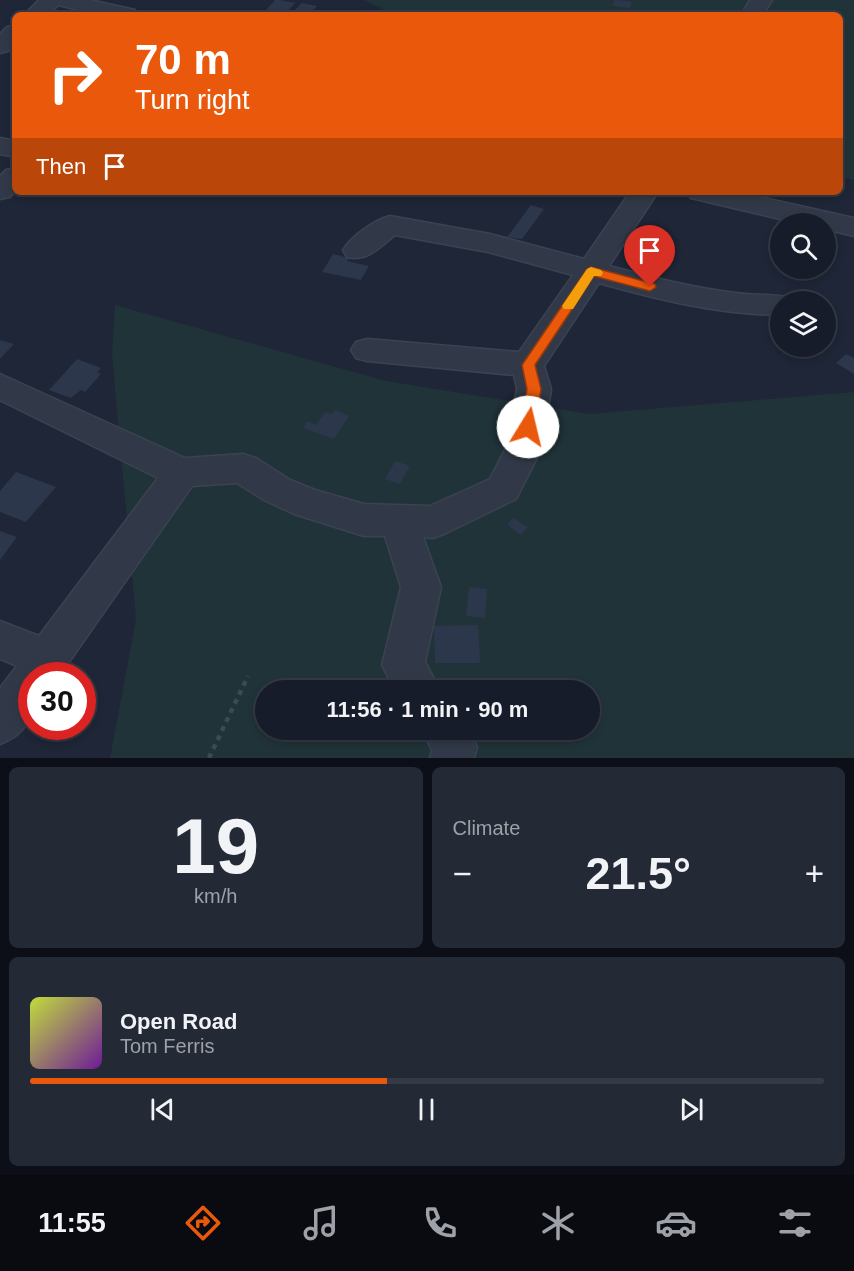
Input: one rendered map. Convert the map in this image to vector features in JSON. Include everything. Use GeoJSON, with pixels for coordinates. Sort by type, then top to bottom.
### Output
{"type":"FeatureCollection","features":[{"type":"Feature","properties":{"kind":"street"},"geometry":{"type":"LineString","coordinates":[[37,12],[51,0]]}},
{"type":"Feature","properties":{"kind":"street"},"geometry":{"type":"LineString","coordinates":[[62,0],[114,12]]}},
{"type":"Feature","properties":{"kind":"street"},"geometry":{"type":"LineString","coordinates":[[0,46],[12,35]]}},
{"type":"Feature","properties":{"kind":"street"},"geometry":{"type":"LineString","coordinates":[[0,191],[12,179]]}},
{"type":"Feature","properties":{"kind":"street"},"geometry":{"type":"LineString","coordinates":[[0,386],[182,473],[243,468],[277,490],[307,503],[364,520],[433,522],[503,489],[525,446],[534,389],[528,365],[642,195]]}},
{"type":"Feature","properties":{"kind":"street"},"geometry":{"type":"LineString","coordinates":[[714,195],[854,227]]}},
{"type":"Feature","properties":{"kind":"street"},"geometry":{"type":"LineString","coordinates":[[357,250],[390,225],[490,243],[650,287],[737,304],[770,304]]}},
{"type":"Feature","properties":{"kind":"street"},"geometry":{"type":"LineString","coordinates":[[367,350],[528,365]]}},
{"type":"Feature","properties":{"kind":"street"},"geometry":{"type":"LineString","coordinates":[[45,662],[182,473]]}},
{"type":"Feature","properties":{"kind":"street"},"geometry":{"type":"LineString","coordinates":[[399,521],[421,587],[404,665],[413,680]]}},
{"type":"Feature","properties":{"kind":"street"},"geometry":{"type":"LineString","coordinates":[[0,640],[27,662]]}},
{"type":"Feature","properties":{"kind":"street"},"geometry":{"type":"LineString","coordinates":[[0,723],[18,698]]}},
{"type":"Feature","properties":{"kind":"street"},"geometry":{"type":"LineString","coordinates":[[451,740],[455,747],[452,758]]}},
{"type":"Feature","properties":{"kind":"path"},"geometry":{"type":"LineString","coordinates":[[208,758],[248,676]]}},
{"type":"Feature","properties":{"kind":"green space"},"geometry":{"type":"Polygon","coordinates":[[[364,0],[854,0],[854,180],[843,178],[843,12],[389,12],[364,0]]]}},
{"type":"Feature","properties":{"kind":"green space"},"geometry":{"type":"Polygon","coordinates":[[[115,305],[386,381],[590,414],[854,392],[854,758],[110,758],[136,619],[112,354],[115,305]]]}},
{"type":"Feature","properties":{"kind":"building"},"geometry":{"type":"Polygon","coordinates":[[[275,0],[295,3],[287,12],[266,10],[275,0]]]}},
{"type":"Feature","properties":{"kind":"building"},"geometry":{"type":"Polygon","coordinates":[[[615,0],[632,2],[630,8],[612,6],[615,0]]]}},
{"type":"Feature","properties":{"kind":"building"},"geometry":{"type":"Polygon","coordinates":[[[302,3],[317,6],[311,12],[293,12],[302,3]]]}},
{"type":"Feature","properties":{"kind":"building"},"geometry":{"type":"Polygon","coordinates":[[[531,205],[544,209],[522,239],[507,237],[531,205]]]}},
{"type":"Feature","properties":{"kind":"building"},"geometry":{"type":"Polygon","coordinates":[[[333,254],[349,258],[347,261],[369,266],[361,280],[322,272],[333,254]]]}},
{"type":"Feature","properties":{"kind":"building"},"geometry":{"type":"Polygon","coordinates":[[[0,340],[14,344],[0,359],[0,340]]]}},
{"type":"Feature","properties":{"kind":"building"},"geometry":{"type":"Polygon","coordinates":[[[846,354],[854,358],[854,374],[836,363],[846,354]]]}},
{"type":"Feature","properties":{"kind":"building"},"geometry":{"type":"Polygon","coordinates":[[[77,359],[101,368],[97,372],[101,374],[85,392],[81,390],[71,398],[49,390],[77,359]]]}},
{"type":"Feature","properties":{"kind":"building"},"geometry":{"type":"Polygon","coordinates":[[[335,410],[349,416],[334,439],[303,428],[307,421],[316,425],[325,412],[332,414],[335,410]]]}},
{"type":"Feature","properties":{"kind":"building"},"geometry":{"type":"Polygon","coordinates":[[[395,461],[410,466],[400,484],[385,479],[395,461]]]}},
{"type":"Feature","properties":{"kind":"building"},"geometry":{"type":"Polygon","coordinates":[[[16,472],[56,487],[26,522],[0,512],[0,491],[16,472]]]}},
{"type":"Feature","properties":{"kind":"building"},"geometry":{"type":"Polygon","coordinates":[[[513,518],[528,527],[521,535],[507,525],[513,518]]]}},
{"type":"Feature","properties":{"kind":"building"},"geometry":{"type":"Polygon","coordinates":[[[0,531],[17,537],[0,560],[0,531]]]}},
{"type":"Feature","properties":{"kind":"building"},"geometry":{"type":"Polygon","coordinates":[[[469,587],[487,589],[485,618],[466,616],[469,587]]]}},
{"type":"Feature","properties":{"kind":"building"},"geometry":{"type":"Polygon","coordinates":[[[478,625],[480,663],[435,663],[434,626],[478,625]]]}},
{"type":"Feature","properties":{"kind":"slow traffic"},"geometry":{"type":"LineString","coordinates":[[568,306],[591,271],[597,273]]}},
{"type":"Feature","properties":{"kind":"route"},"geometry":{"type":"LineString","coordinates":[[528,427],[534,389],[528,365],[591,271],[650,287]]}}]}
